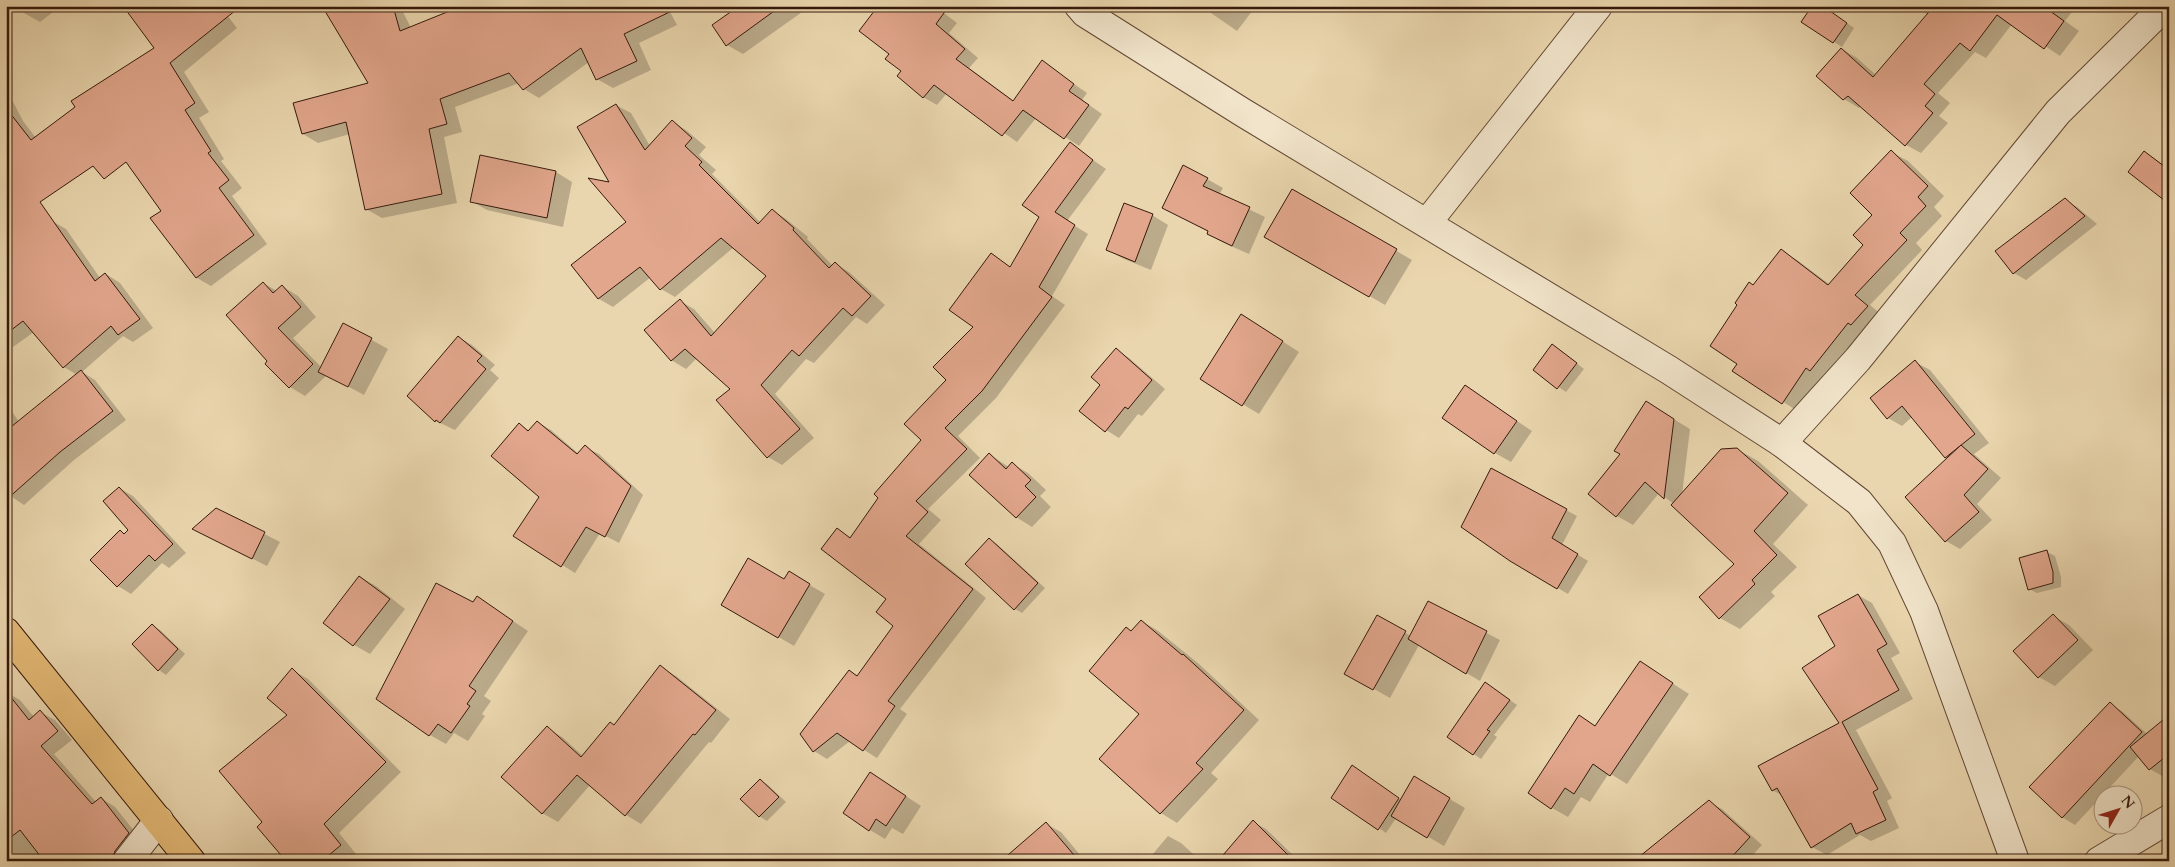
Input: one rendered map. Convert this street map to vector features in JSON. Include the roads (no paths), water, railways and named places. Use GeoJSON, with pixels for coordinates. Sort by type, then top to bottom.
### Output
{"type":"FeatureCollection","features":[{"type":"Feature","properties":{"kind":"main road"},"geometry":{"type":"LineString","coordinates":[[6,632],[191,861]]}},
{"type":"Feature","properties":{"kind":"street"},"geometry":{"type":"LineString","coordinates":[[1079,6],[1085,12],[1242,112],[1670,370],[1782,443],[1859,502],[1892,542],[1924,611],[2016,861]]}},
{"type":"Feature","properties":{"kind":"street"},"geometry":{"type":"LineString","coordinates":[[1427,223],[1598,6]]}},
{"type":"Feature","properties":{"kind":"street"},"geometry":{"type":"LineString","coordinates":[[1782,443],[1858,359],[2058,112],[2165,6]]}},
{"type":"Feature","properties":{"kind":"street"},"geometry":{"type":"LineString","coordinates":[[2099,861],[2169,819]]}},
{"type":"Feature","properties":{"kind":"street"},"geometry":{"type":"LineString","coordinates":[[128,861],[159,820]]}}]}
